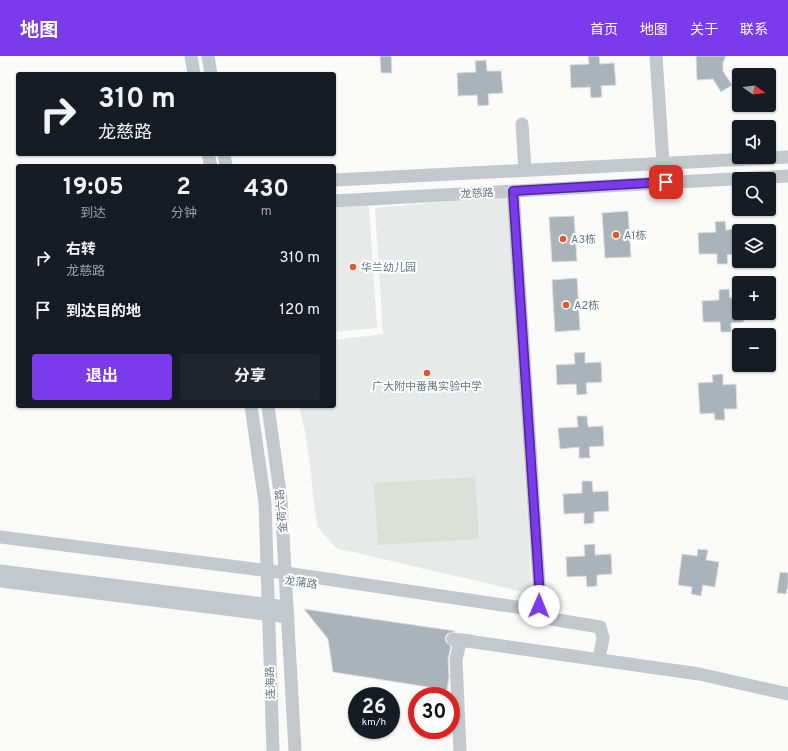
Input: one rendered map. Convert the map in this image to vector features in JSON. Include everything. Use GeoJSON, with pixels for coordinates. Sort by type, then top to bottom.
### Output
{"type":"FeatureCollection","features":[{"type":"Feature","properties":{"kind":"street"},"geometry":{"type":"LineString","coordinates":[[190,56],[194,72]]}},
{"type":"Feature","properties":{"kind":"street"},"geometry":{"type":"LineString","coordinates":[[208,56],[211,72]]}},
{"type":"Feature","properties":{"kind":"street"},"geometry":{"type":"LineString","coordinates":[[656,56],[663,163]]}},
{"type":"Feature","properties":{"kind":"street"},"geometry":{"type":"LineString","coordinates":[[522,124],[525,170]]}},
{"type":"Feature","properties":{"kind":"street","name":"龙慈路"},"geometry":{"type":"LineString","coordinates":[[336,180],[788,157]]}},
{"type":"Feature","properties":{"kind":"street","name":"龙慈路"},"geometry":{"type":"LineString","coordinates":[[336,200],[788,176]]}},
{"type":"Feature","properties":{"kind":"street"},"geometry":{"type":"LineString","coordinates":[[513,191],[540,598],[538,615]]}},
{"type":"Feature","properties":{"kind":"street","name":"金荷六路"},"geometry":{"type":"LineString","coordinates":[[251,408],[265,503],[268,610]]}},
{"type":"Feature","properties":{"kind":"street","name":"金荷六路"},"geometry":{"type":"LineString","coordinates":[[268,408],[281,500],[288,612]]}},
{"type":"Feature","properties":{"kind":"street","name":"龙蒲路"},"geometry":{"type":"LineString","coordinates":[[0,537],[267,574]]}},
{"type":"Feature","properties":{"kind":"street","name":"龙蒲路"},"geometry":{"type":"LineString","coordinates":[[0,546],[286,576],[522,608],[551,619],[596,629]]}},
{"type":"Feature","properties":{"kind":"street"},"geometry":{"type":"LineString","coordinates":[[0,571],[268,610]]}},
{"type":"Feature","properties":{"kind":"street","name":"龙蒲路"},"geometry":{"type":"LineString","coordinates":[[286,576],[521,613],[549,623],[596,629]]}},
{"type":"Feature","properties":{"kind":"street"},"geometry":{"type":"LineString","coordinates":[[0,581],[288,612]]}},
{"type":"Feature","properties":{"kind":"street","name":"连海路"},"geometry":{"type":"LineString","coordinates":[[268,610],[273,751]]}},
{"type":"Feature","properties":{"kind":"street","name":"连海路"},"geometry":{"type":"LineString","coordinates":[[288,612],[295,751]]}},
{"type":"Feature","properties":{"kind":"street"},"geometry":{"type":"LineString","coordinates":[[594,658],[603,638],[600,627],[596,629]]}},
{"type":"Feature","properties":{"kind":"street"},"geometry":{"type":"LineString","coordinates":[[460,751],[456,660],[459,646],[464,640],[699,674],[781,691],[788,694]]}},
{"type":"Feature","properties":{"kind":"shaded area","name":"广大附中番禺实验中学"},"geometry":{"type":"Polygon","coordinates":[[[509,196],[532,594],[336,548],[317,526],[306,435],[299,408],[336,408],[336,340],[383,334],[375,208],[509,196]]]}},
{"type":"Feature","properties":{"kind":"shaded area","name":"华兰幼儿园"},"geometry":{"type":"Polygon","coordinates":[[[369,206],[377,328],[336,332],[336,207],[369,206]]]}},
{"type":"Feature","properties":{"kind":"shaded area"},"geometry":{"type":"Polygon","coordinates":[[[475,477],[479,539],[378,545],[374,483],[475,477]]]}},
{"type":"Feature","properties":{"kind":"building"},"geometry":{"type":"Polygon","coordinates":[[[380,56],[391,56],[392,73],[381,73],[380,56]]]}},
{"type":"Feature","properties":{"kind":"building"},"geometry":{"type":"Polygon","coordinates":[[[588,56],[599,56],[600,64],[614,63],[616,85],[601,86],[602,97],[591,98],[590,87],[571,88],[570,65],[589,64],[588,56]]]}},
{"type":"Feature","properties":{"kind":"building"},"geometry":{"type":"Polygon","coordinates":[[[696,56],[726,56],[723,62],[723,71],[732,85],[721,92],[713,79],[697,80],[696,56]]]}},
{"type":"Feature","properties":{"kind":"building"},"geometry":{"type":"Polygon","coordinates":[[[486,60],[487,71],[501,71],[503,93],[488,94],[489,105],[478,106],[477,95],[458,96],[457,73],[476,72],[475,61],[486,60]]]}},
{"type":"Feature","properties":{"kind":"building","name":"A1栋"},"geometry":{"type":"Polygon","coordinates":[[[628,211],[631,257],[605,258],[602,213],[628,211]]]}},
{"type":"Feature","properties":{"kind":"building","name":"A3栋"},"geometry":{"type":"Polygon","coordinates":[[[574,216],[577,261],[552,262],[549,217],[574,216]]]}},
{"type":"Feature","properties":{"kind":"building"},"geometry":{"type":"Polygon","coordinates":[[[725,221],[726,230],[732,230],[732,255],[727,255],[728,264],[717,264],[717,254],[699,254],[698,233],[716,232],[715,222],[725,221]]]}},
{"type":"Feature","properties":{"kind":"building","name":"A2栋"},"geometry":{"type":"Polygon","coordinates":[[[577,278],[580,330],[555,332],[552,280],[577,278]]]}},
{"type":"Feature","properties":{"kind":"building"},"geometry":{"type":"Polygon","coordinates":[[[729,289],[730,298],[732,298],[732,320],[744,320],[744,322],[731,323],[731,332],[721,332],[720,322],[703,322],[702,301],[719,300],[719,290],[729,289]]]}},
{"type":"Feature","properties":{"kind":"building"},"geometry":{"type":"Polygon","coordinates":[[[585,352],[585,363],[601,362],[602,382],[586,383],[587,394],[577,395],[576,384],[557,385],[556,365],[575,364],[574,353],[585,352]]]}},
{"type":"Feature","properties":{"kind":"building"},"geometry":{"type":"Polygon","coordinates":[[[723,374],[723,385],[736,384],[737,409],[724,409],[725,420],[715,420],[714,413],[700,414],[698,383],[713,382],[712,375],[723,374]]]}},
{"type":"Feature","properties":{"kind":"building"},"geometry":{"type":"Polygon","coordinates":[[[577,416],[587,416],[588,427],[603,426],[604,446],[589,447],[590,458],[579,458],[579,447],[560,449],[558,428],[578,427],[577,416]]]}},
{"type":"Feature","properties":{"kind":"building"},"geometry":{"type":"Polygon","coordinates":[[[582,481],[592,481],[593,492],[608,491],[609,511],[594,512],[594,523],[584,524],[584,513],[564,514],[563,494],[582,493],[582,481]]]}},
{"type":"Feature","properties":{"kind":"building"},"geometry":{"type":"Polygon","coordinates":[[[595,544],[595,555],[611,554],[612,574],[597,575],[597,586],[587,587],[586,576],[567,577],[566,557],[585,556],[584,545],[595,544]]]}},
{"type":"Feature","properties":{"kind":"building"},"geometry":{"type":"Polygon","coordinates":[[[698,549],[708,550],[706,560],[719,562],[715,587],[703,585],[701,596],[691,594],[692,587],[678,585],[682,554],[697,556],[698,549]]]}},
{"type":"Feature","properties":{"kind":"building"},"geometry":{"type":"Polygon","coordinates":[[[780,572],[788,573],[788,589],[786,594],[777,593],[780,572]]]}},
{"type":"Feature","properties":{"kind":"building"},"geometry":{"type":"Polygon","coordinates":[[[304,609],[455,631],[447,634],[445,638],[446,642],[451,646],[448,659],[449,677],[447,687],[428,687],[333,672],[328,639],[304,609]]]}},
{"type":"Feature","properties":{"kind":"place","name":"A1栋"},"geometry":{"type":"Point","coordinates":[616,235]}},
{"type":"Feature","properties":{"kind":"place","name":"A3栋"},"geometry":{"type":"Point","coordinates":[563,239]}},
{"type":"Feature","properties":{"kind":"place","name":"华兰幼儿园"},"geometry":{"type":"Point","coordinates":[353,267]}},
{"type":"Feature","properties":{"kind":"place","name":"A2栋"},"geometry":{"type":"Point","coordinates":[566,305]}},
{"type":"Feature","properties":{"kind":"place","name":"广大附中番禺实验中学"},"geometry":{"type":"Point","coordinates":[427,373]}},
{"type":"Feature","properties":{"kind":"route"},"geometry":{"type":"LineString","coordinates":[[539,606],[540,598],[513,191],[666,182]]}}]}
